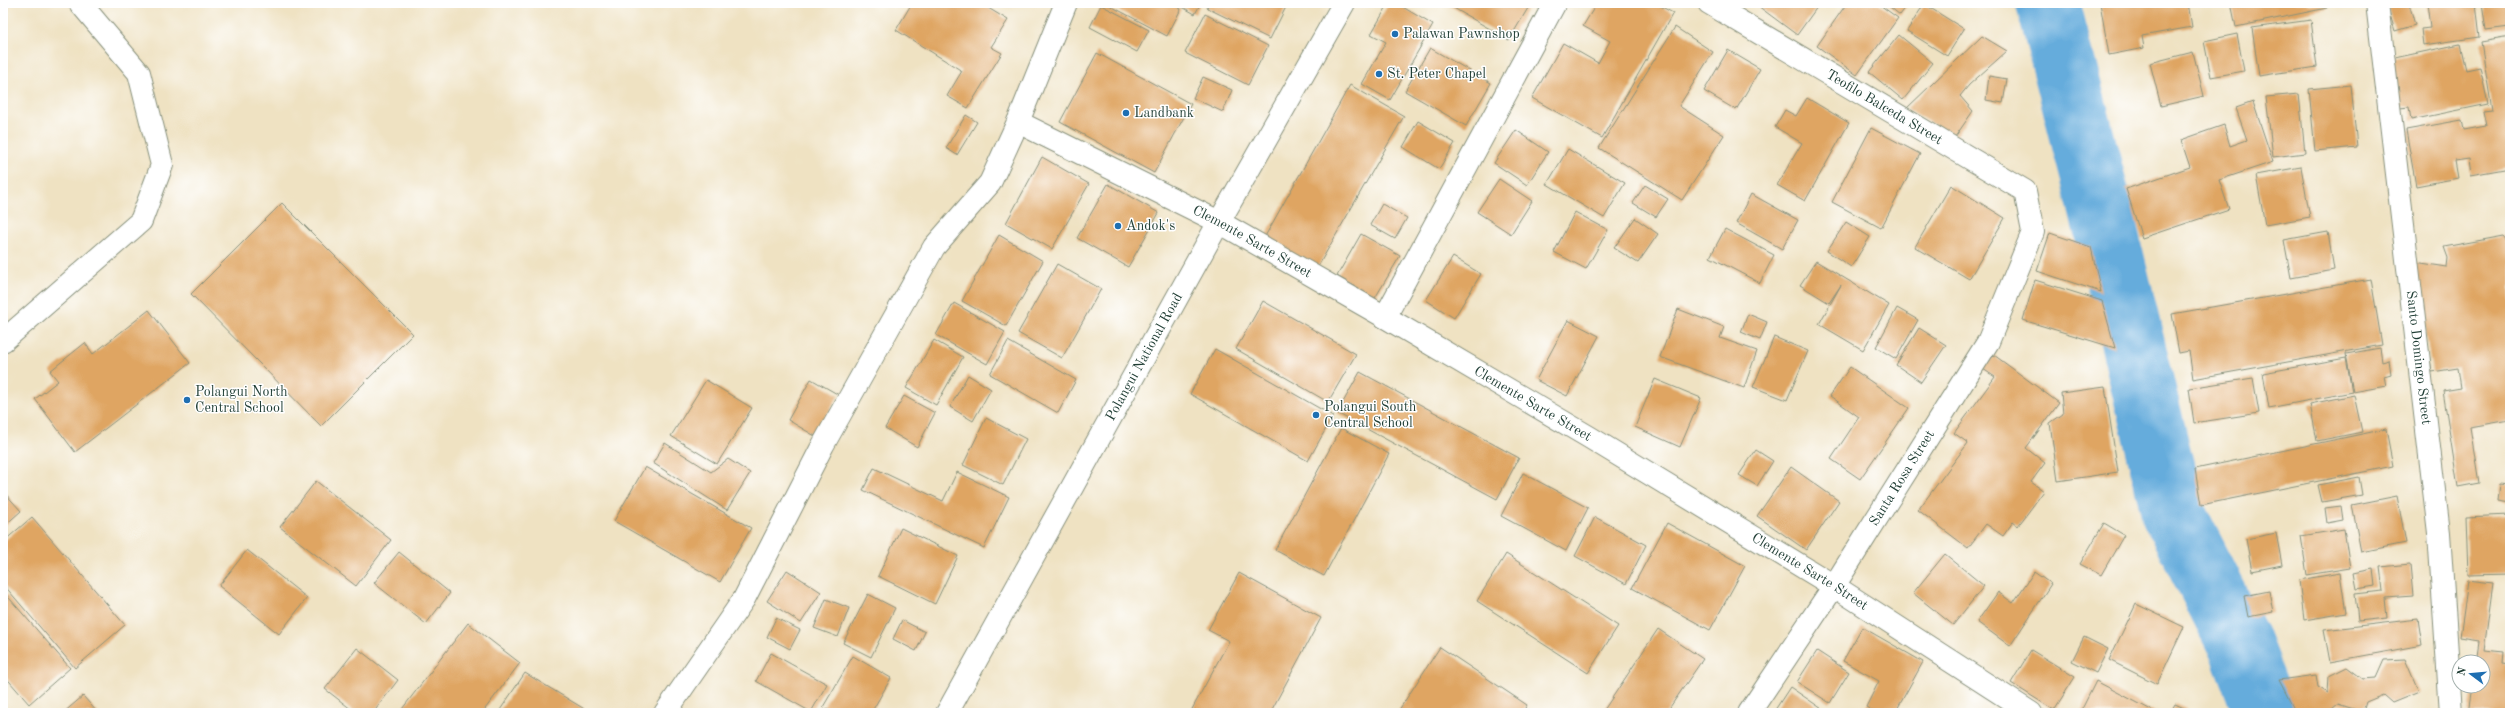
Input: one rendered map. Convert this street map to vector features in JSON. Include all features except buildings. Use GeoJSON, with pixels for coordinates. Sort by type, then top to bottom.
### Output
{"type":"FeatureCollection","features":[{"type":"Feature","properties":{"kind":"street"},"geometry":{"type":"LineString","coordinates":[[3,341],[141,221],[162,165],[139,73],[80,3]]}},
{"type":"Feature","properties":{"kind":"street"},"geometry":{"type":"LineString","coordinates":[[665,713],[744,599],[823,445],[934,247],[990,183],[1018,122],[1066,3]]}},
{"type":"Feature","properties":{"kind":"street","name":"Polangui National Road"},"geometry":{"type":"LineString","coordinates":[[947,713],[1219,222],[1344,3]]}},
{"type":"Feature","properties":{"kind":"street"},"geometry":{"type":"LineString","coordinates":[[1384,318],[1555,3]]}},
{"type":"Feature","properties":{"kind":"street","name":"Teofilo Balceda Street"},"geometry":{"type":"LineString","coordinates":[[1709,3],[2025,191],[2033,232]]}},
{"type":"Feature","properties":{"kind":"street","name":"Santo Domingo Street"},"geometry":{"type":"LineString","coordinates":[[2377,3],[2439,533],[2451,713]]}},
{"type":"Feature","properties":{"kind":"street","name":"Clemente Sarte Street"},"geometry":{"type":"LineString","coordinates":[[1018,122],[1219,222],[1589,437],[1834,586],[2031,713]]}},
{"type":"Feature","properties":{"kind":"street","name":"Santa Rosa Street"},"geometry":{"type":"LineString","coordinates":[[1749,713],[1834,586],[1988,342],[2033,232]]}},
{"type":"Feature","properties":{"kind":"waterway"},"geometry":{"type":"LineString","coordinates":[[2048,3],[2098,198],[2173,512],[2237,638],[2266,713]]}},
{"type":"Feature","properties":{"kind":"place","name":"Palawan Pawnshop"},"geometry":{"type":"Point","coordinates":[1395,34]}},
{"type":"Feature","properties":{"kind":"place","name":"St. Peter Chapel"},"geometry":{"type":"Point","coordinates":[1379,74]}},
{"type":"Feature","properties":{"kind":"place","name":"Landbank"},"geometry":{"type":"Point","coordinates":[1126,113]}},
{"type":"Feature","properties":{"kind":"place","name":"Andok's"},"geometry":{"type":"Point","coordinates":[1118,226]}},
{"type":"Feature","properties":{"kind":"place","name":"Polangui North Central School"},"geometry":{"type":"Point","coordinates":[187,400]}},
{"type":"Feature","properties":{"kind":"place","name":"Polangui South Central School"},"geometry":{"type":"Point","coordinates":[1316,415]}}]}
